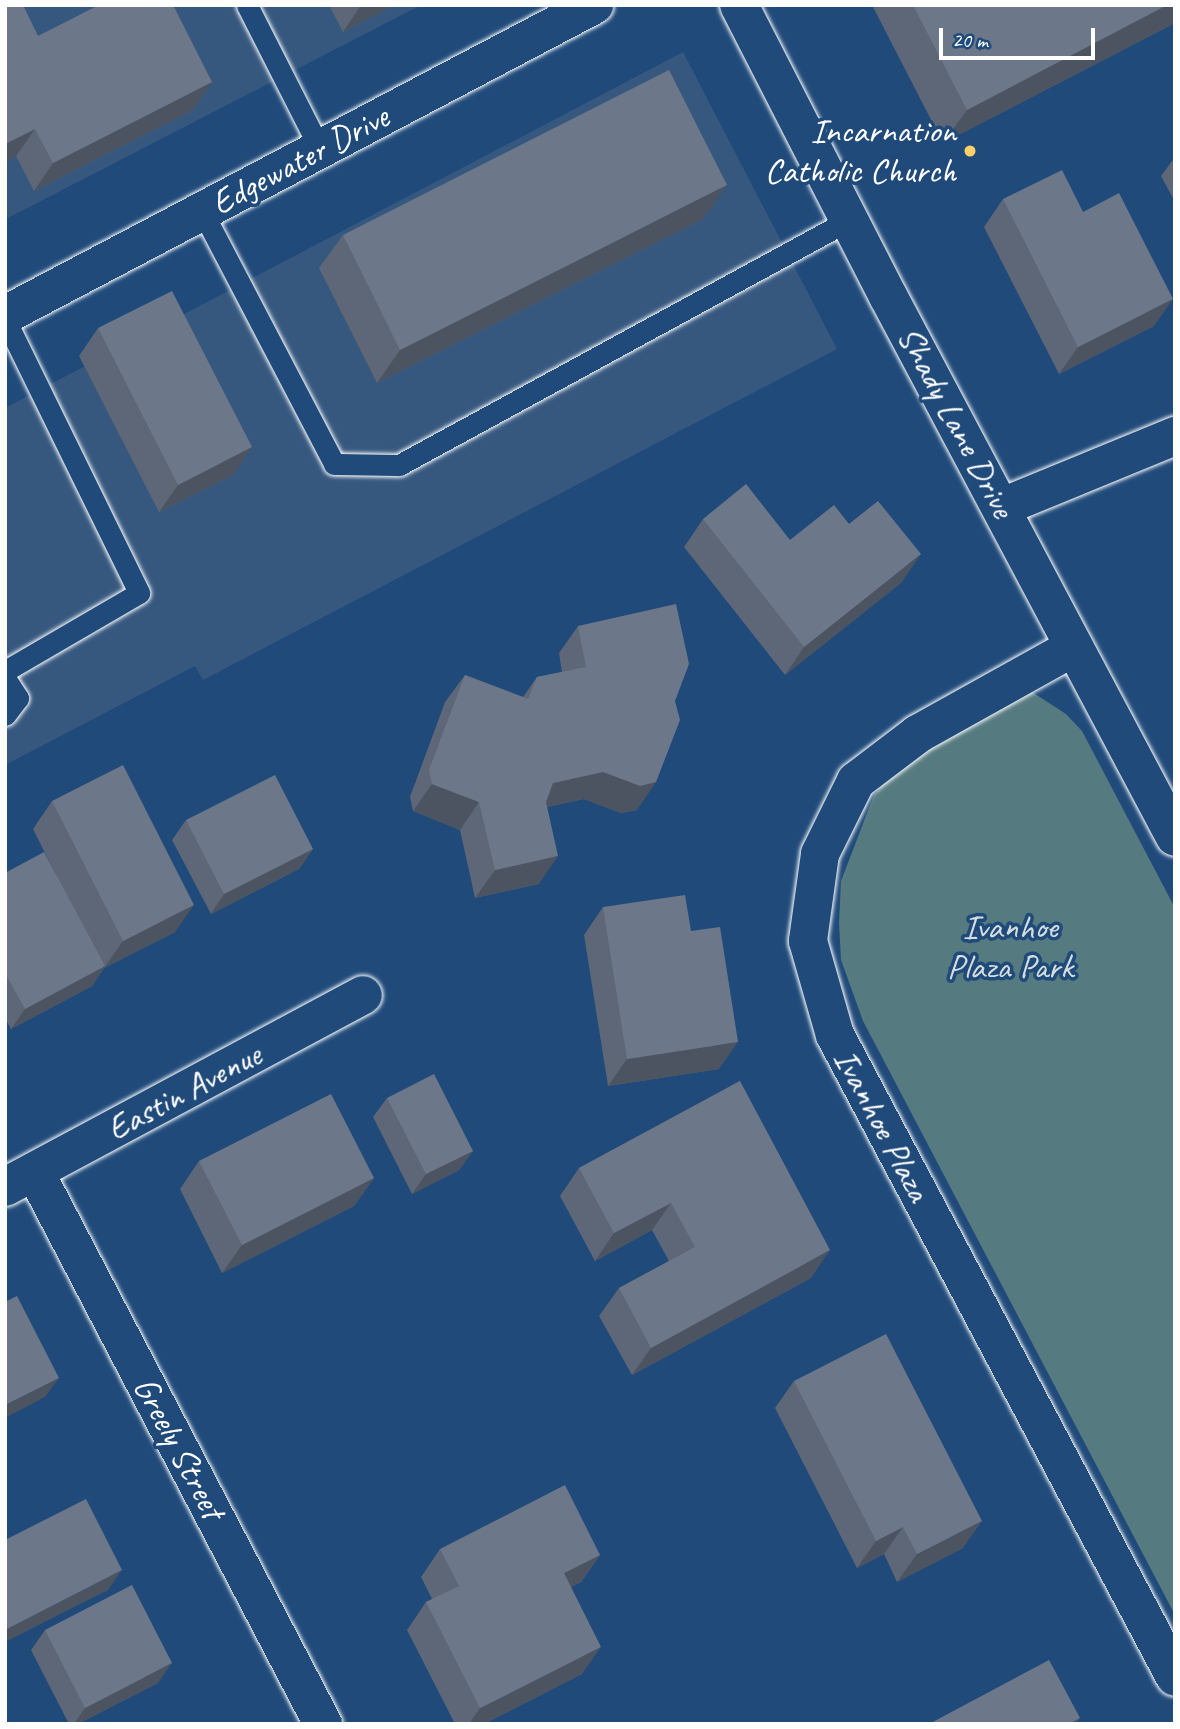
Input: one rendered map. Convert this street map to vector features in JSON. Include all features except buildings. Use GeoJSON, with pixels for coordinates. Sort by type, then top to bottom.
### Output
{"type":"FeatureCollection","features":[{"type":"Feature","properties":{"kind":"street","name":"Edgewater Drive"},"geometry":{"type":"LineString","coordinates":[[5,317],[594,5]]}},
{"type":"Feature","properties":{"kind":"street","name":"Shady Lane Drive"},"geometry":{"type":"LineString","coordinates":[[739,5],[849,220],[1175,837]]}},
{"type":"Feature","properties":{"kind":"street"},"geometry":{"type":"LineString","coordinates":[[1002,507],[1175,436]]}},
{"type":"Feature","properties":{"kind":"street","name":"Ivanhoe Plaza"},"geometry":{"type":"LineString","coordinates":[[1074,647],[918,734],[856,782],[820,854],[808,941],[835,1035],[1175,1677]]}},
{"type":"Feature","properties":{"kind":"street","name":"Eastin Avenue"},"geometry":{"type":"LineString","coordinates":[[20,1180],[363,995]]}},
{"type":"Feature","properties":{"kind":"street","name":"Greely Street"},"geometry":{"type":"LineString","coordinates":[[20,1180],[323,1724]]}},
{"type":"Feature","properties":{"kind":"lane"},"geometry":{"type":"LineString","coordinates":[[247,5],[320,149]]}},
{"type":"Feature","properties":{"kind":"lane"},"geometry":{"type":"LineString","coordinates":[[202,211],[334,464],[399,465],[849,220]]}},
{"type":"Feature","properties":{"kind":"lane"},"geometry":{"type":"LineString","coordinates":[[5,317],[139,593],[5,671]]}},
{"type":"Feature","properties":{"kind":"lane"},"geometry":{"type":"LineString","coordinates":[[5,678],[18,698],[5,715]]}},
{"type":"Feature","properties":{"kind":"shaded area"},"geometry":{"type":"Polygon","coordinates":[[[5,5],[421,5],[8,218],[5,213],[5,5]]]}},
{"type":"Feature","properties":{"kind":"shaded area"},"geometry":{"type":"Polygon","coordinates":[[[683,52],[837,349],[203,680],[195,666],[5,765],[5,408],[683,52]]]}},
{"type":"Feature","properties":{"kind":"green space","name":"Ivanhoe Plaza Park"},"geometry":{"type":"Polygon","coordinates":[[[1029,690],[1066,714],[1082,731],[1175,908],[1175,1615],[863,1021],[841,960],[841,881],[874,795],[898,767],[1029,690]]]}},
{"type":"Feature","properties":{"kind":"place","name":"Incarnation Catholic Church"},"geometry":{"type":"Point","coordinates":[970,151]}}]}
